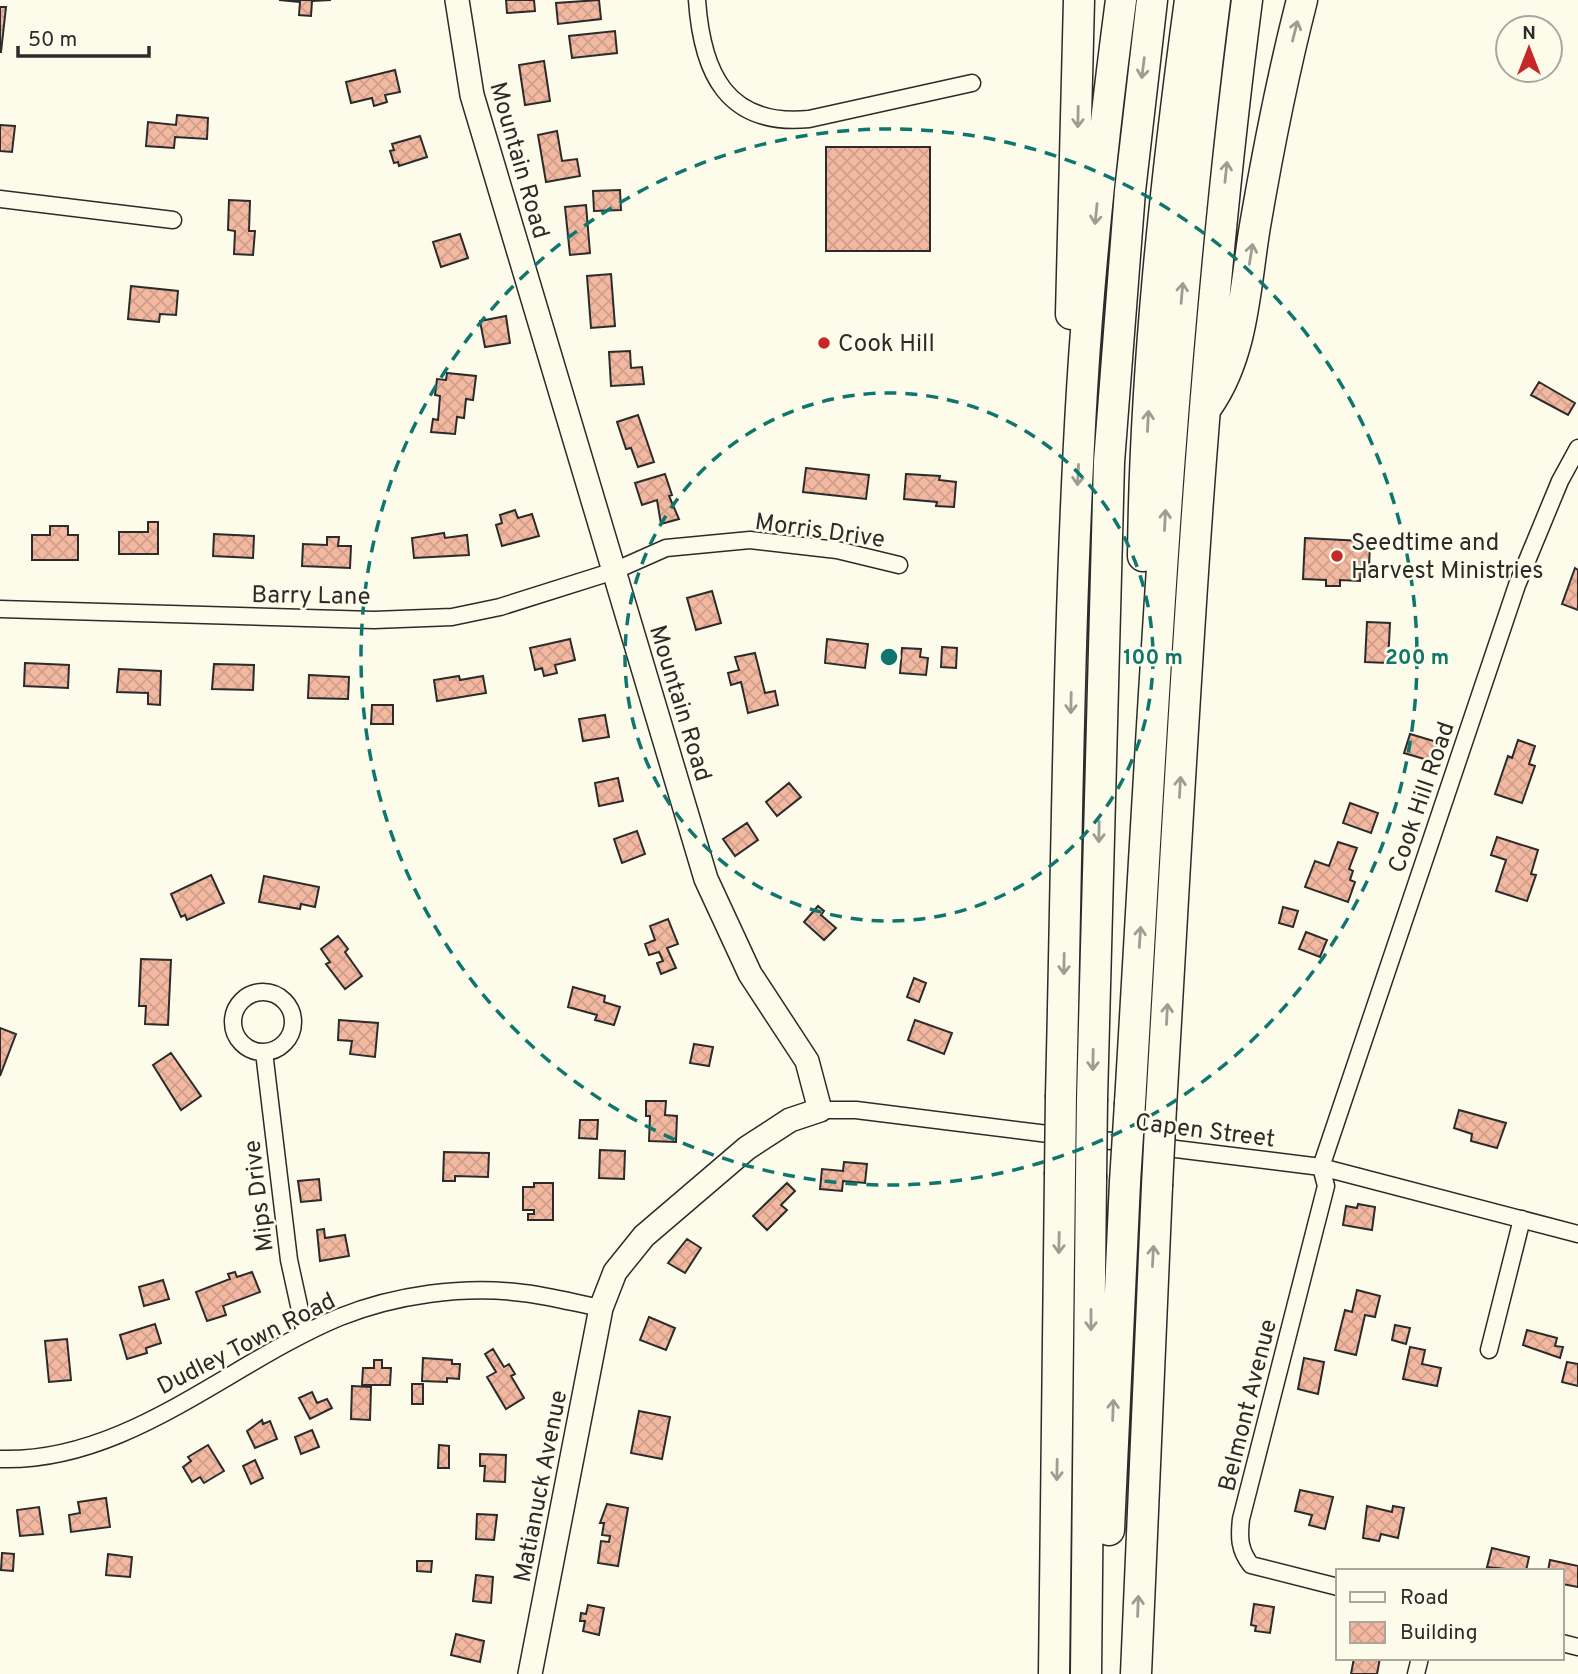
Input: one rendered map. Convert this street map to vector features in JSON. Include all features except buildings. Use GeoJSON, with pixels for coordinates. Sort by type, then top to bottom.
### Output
{"type":"FeatureCollection","features":[{"type":"Feature","properties":{"kind":"highway"},"geometry":{"type":"LineString","coordinates":[[1079,0],[1077,143],[1069,295],[1074,330],[1084,358]]}},
{"type":"Feature","properties":{"kind":"highway"},"geometry":{"type":"LineString","coordinates":[[1054,1674],[1061,1095],[1074,571],[1084,358],[1103,151],[1121,0]]}},
{"type":"Feature","properties":{"kind":"highway"},"geometry":{"type":"LineString","coordinates":[[1086,1674],[1091,1178],[1106,529],[1114,385],[1129,203],[1152,0]]}},
{"type":"Feature","properties":{"kind":"highway"},"geometry":{"type":"LineString","coordinates":[[1100,777],[1110,686],[1130,341],[1173,0]]}},
{"type":"Feature","properties":{"kind":"highway"},"geometry":{"type":"LineString","coordinates":[[1146,832],[1143,602],[1147,438],[1162,224],[1190,0]]}},
{"type":"Feature","properties":{"kind":"highway"},"geometry":{"type":"LineString","coordinates":[[1104,1674],[1129,1103],[1177,344],[1215,0]]}},
{"type":"Feature","properties":{"kind":"highway"},"geometry":{"type":"LineString","coordinates":[[1136,1674],[1161,1107],[1203,411],[1247,0]]}},
{"type":"Feature","properties":{"kind":"highway"},"geometry":{"type":"LineString","coordinates":[[1203,411],[1221,382],[1235,349],[1268,157],[1302,0]]}},
{"type":"Feature","properties":{"kind":"street","name":"Mountain Road"},"geometry":{"type":"LineString","coordinates":[[457,0],[472,94],[706,879],[750,974],[807,1061],[820,1110]]}},
{"type":"Feature","properties":{"kind":"street"},"geometry":{"type":"LineString","coordinates":[[697,0],[704,53],[715,78],[732,99],[749,112],[767,118],[786,121],[809,119],[972,83]]}},
{"type":"Feature","properties":{"kind":"street"},"geometry":{"type":"LineString","coordinates":[[0,199],[173,220]]}},
{"type":"Feature","properties":{"kind":"street","name":"Cook Hill Road"},"geometry":{"type":"LineString","coordinates":[[1321,1167],[1517,585],[1544,516],[1578,448]]}},
{"type":"Feature","properties":{"kind":"street","name":"Morris Drive"},"geometry":{"type":"LineString","coordinates":[[614,571],[666,548],[750,540],[836,550],[899,565]]}},
{"type":"Feature","properties":{"kind":"street","name":"Barry Lane"},"geometry":{"type":"LineString","coordinates":[[0,609],[374,620],[452,617],[500,607],[614,571]]}},
{"type":"Feature","properties":{"kind":"street","name":"Mips Drive"},"geometry":{"type":"LineString","coordinates":[[264,1052],[289,1260],[305,1333]]}},
{"type":"Feature","properties":{"kind":"street"},"geometry":{"type":"LineString","coordinates":[[601,1308],[615,1272],[643,1236],[747,1148],[790,1120],[820,1110]]}},
{"type":"Feature","properties":{"kind":"street","name":"Capen Street"},"geometry":{"type":"LineString","coordinates":[[820,1110],[856,1110],[1321,1167],[1578,1234]]}},
{"type":"Feature","properties":{"kind":"street","name":"Belmont Avenue"},"geometry":{"type":"LineString","coordinates":[[1321,1167],[1326,1186],[1241,1519],[1239,1540],[1244,1556],[1251,1565],[1336,1586]]}},
{"type":"Feature","properties":{"kind":"street"},"geometry":{"type":"LineString","coordinates":[[1489,1350],[1522,1219]]}},
{"type":"Feature","properties":{"kind":"street","name":"Dudley Town Road"},"geometry":{"type":"LineString","coordinates":[[0,1459],[51,1454],[122,1433],[305,1333],[342,1316],[386,1302],[430,1294],[521,1292],[601,1308]]}},
{"type":"Feature","properties":{"kind":"street","name":"Matianuck Avenue"},"geometry":{"type":"LineString","coordinates":[[530,1674],[601,1308]]}},
{"type":"Feature","properties":{"kind":"place","name":"Cook Hill"},"geometry":{"type":"Point","coordinates":[824,343]}},
{"type":"Feature","properties":{"kind":"place","name":"Seedtime and Harvest Ministries"},"geometry":{"type":"Point","coordinates":[1337,556]}}]}
